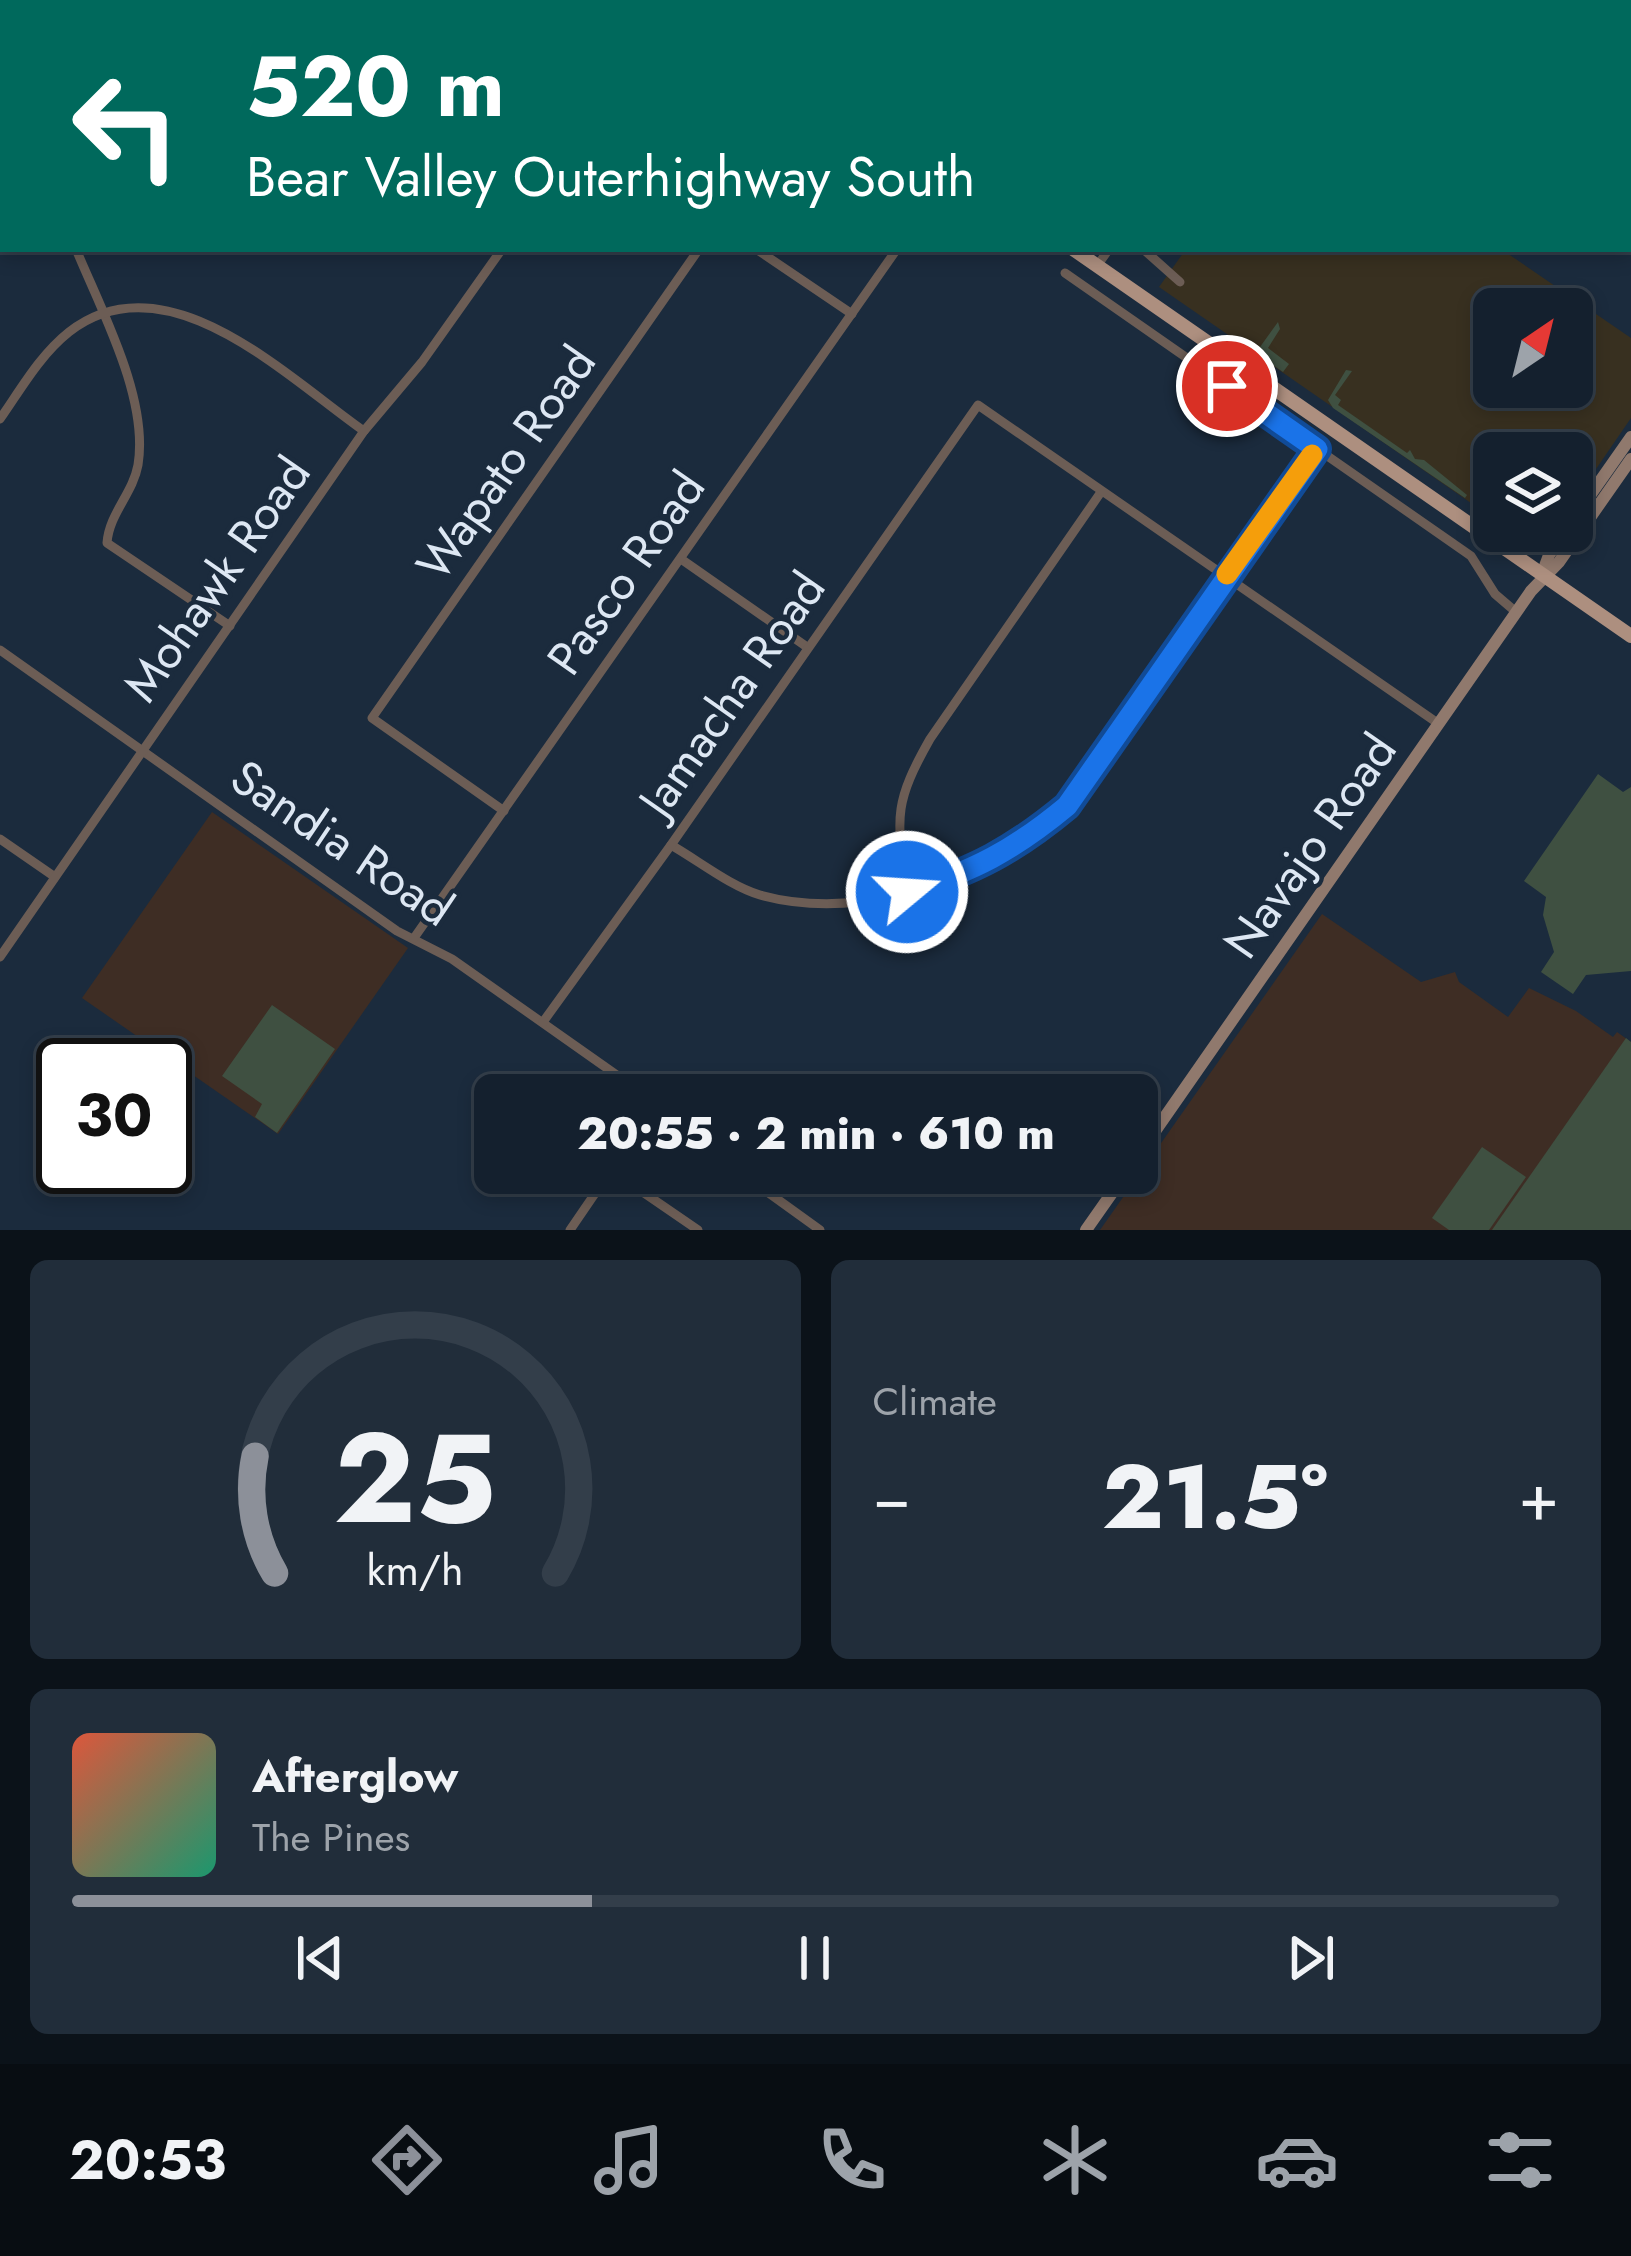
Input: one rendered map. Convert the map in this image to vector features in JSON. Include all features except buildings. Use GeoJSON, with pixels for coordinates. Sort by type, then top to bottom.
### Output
{"type":"FeatureCollection","features":[{"type":"Feature","properties":{"kind":"main road"},"geometry":{"type":"LineString","coordinates":[[1077,252],[1631,636]]}},
{"type":"Feature","properties":{"kind":"street"},"geometry":{"type":"LineString","coordinates":[[77,252],[137,407],[139,462],[131,490],[108,529],[107,543],[230,626]]}},
{"type":"Feature","properties":{"kind":"street","name":"Mohawk Road"},"geometry":{"type":"LineString","coordinates":[[0,957],[364,431],[422,362],[500,252]]}},
{"type":"Feature","properties":{"kind":"street","name":"Wapato Road"},"geometry":{"type":"LineString","coordinates":[[504,811],[372,718],[697,252]]}},
{"type":"Feature","properties":{"kind":"street"},"geometry":{"type":"LineString","coordinates":[[760,252],[852,314]]}},
{"type":"Feature","properties":{"kind":"street","name":"Pasco Road"},"geometry":{"type":"LineString","coordinates":[[414,938],[895,252]]}},
{"type":"Feature","properties":{"kind":"street"},"geometry":{"type":"LineString","coordinates":[[1097,266],[1107,252]]}},
{"type":"Feature","properties":{"kind":"street"},"geometry":{"type":"LineString","coordinates":[[1146,252],[1180,282]]}},
{"type":"Feature","properties":{"kind":"street"},"geometry":{"type":"LineString","coordinates":[[1065,273],[1472,556],[1495,594],[1516,612]]}},
{"type":"Feature","properties":{"kind":"street"},"geometry":{"type":"LineString","coordinates":[[0,419],[46,353],[72,329],[103,314],[148,306],[194,316],[229,336],[364,431]]}},
{"type":"Feature","properties":{"kind":"street","name":"Jamacha Road"},"geometry":{"type":"LineString","coordinates":[[543,1022],[978,405],[1101,492]]}},
{"type":"Feature","properties":{"kind":"street"},"geometry":{"type":"LineString","coordinates":[[1593,491],[1631,436]]}},
{"type":"Feature","properties":{"kind":"street"},"geometry":{"type":"LineString","coordinates":[[671,845],[757,894],[835,905],[867,904],[958,876],[1022,844],[1067,806],[1317,449]]}},
{"type":"Feature","properties":{"kind":"street","name":"Navajo Road"},"geometry":{"type":"LineString","coordinates":[[1158,1127],[1516,612],[1631,459]]}},
{"type":"Feature","properties":{"kind":"street"},"geometry":{"type":"LineString","coordinates":[[907,892],[897,819],[907,781],[930,739],[1101,492],[1438,724]]}},
{"type":"Feature","properties":{"kind":"street","name":"Navajo Road"},"geometry":{"type":"LineString","coordinates":[[1542,576],[1551,552]]}},
{"type":"Feature","properties":{"kind":"street"},"geometry":{"type":"LineString","coordinates":[[681,559],[807,647]]}},
{"type":"Feature","properties":{"kind":"street","name":"Sandia Road"},"geometry":{"type":"LineString","coordinates":[[0,650],[397,931],[543,1022],[615,1074]]}},
{"type":"Feature","properties":{"kind":"street"},"geometry":{"type":"LineString","coordinates":[[0,839],[55,877]]}},
{"type":"Feature","properties":{"kind":"street"},"geometry":{"type":"LineString","coordinates":[[569,1230],[596,1194]]}},
{"type":"Feature","properties":{"kind":"street"},"geometry":{"type":"LineString","coordinates":[[644,1194],[698,1230]]}},
{"type":"Feature","properties":{"kind":"street"},"geometry":{"type":"LineString","coordinates":[[770,1194],[820,1230]]}},
{"type":"Feature","properties":{"kind":"street"},"geometry":{"type":"LineString","coordinates":[[1086,1230],[1111,1194]]}},
{"type":"Feature","properties":{"kind":"shaded area"},"geometry":{"type":"Polygon","coordinates":[[[1184,252],[1505,252],[1558,288],[1473,288],[1473,408],[1593,408],[1593,312],[1631,338],[1631,418],[1593,473],[1593,432],[1473,432],[1473,504],[1159,287],[1184,252]]]}},
{"type":"Feature","properties":{"kind":"shaded area"},"geometry":{"type":"Polygon","coordinates":[[[212,812],[408,948],[278,1134],[192,1074],[192,1038],[140,1038],[82,998],[212,812]]]}},
{"type":"Feature","properties":{"kind":"shaded area"},"geometry":{"type":"Polygon","coordinates":[[[1322,914],[1421,982],[1455,972],[1459,982],[1508,1017],[1529,988],[1576,1011],[1613,1037],[1617,1032],[1631,1042],[1631,1230],[1100,1230],[1125,1194],[1158,1194],[1158,1147],[1322,914]]]}},
{"type":"Feature","properties":{"kind":"green space"},"geometry":{"type":"Polygon","coordinates":[[[1278,322],[1280,329],[1268,348],[1289,364],[1283,372],[1245,346],[1249,341],[1260,347],[1278,322]]]}},
{"type":"Feature","properties":{"kind":"green space"},"geometry":{"type":"Polygon","coordinates":[[[1346,370],[1352,371],[1335,395],[1341,400],[1338,405],[1407,453],[1410,450],[1415,459],[1424,460],[1465,498],[1333,408],[1328,400],[1346,370]]]}},
{"type":"Feature","properties":{"kind":"green space"},"geometry":{"type":"Polygon","coordinates":[[[1598,774],[1623,792],[1631,787],[1631,971],[1586,975],[1573,994],[1541,972],[1554,952],[1543,915],[1546,897],[1524,881],[1598,774]]]}},
{"type":"Feature","properties":{"kind":"green space"},"geometry":{"type":"Polygon","coordinates":[[[272,1005],[335,1049],[277,1133],[255,1117],[262,1104],[222,1076],[272,1005]]]}},
{"type":"Feature","properties":{"kind":"green space"},"geometry":{"type":"Polygon","coordinates":[[[1626,1038],[1631,1042],[1631,1230],[1492,1230],[1626,1038]]]}},
{"type":"Feature","properties":{"kind":"green space"},"geometry":{"type":"Polygon","coordinates":[[[1482,1147],[1526,1177],[1489,1230],[1449,1230],[1432,1218],[1482,1147]]]}},
{"type":"Feature","properties":{"kind":"slow traffic"},"geometry":{"type":"LineString","coordinates":[[1227,574],[1312,455]]}},
{"type":"Feature","properties":{"kind":"route"},"geometry":{"type":"LineString","coordinates":[[907,892],[958,876],[1022,844],[1067,806],[1317,449],[1227,386]]}}]}
